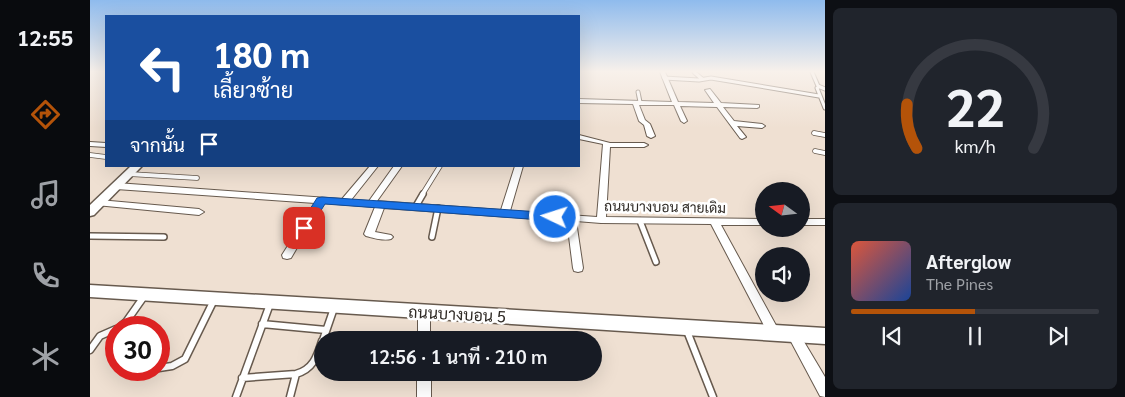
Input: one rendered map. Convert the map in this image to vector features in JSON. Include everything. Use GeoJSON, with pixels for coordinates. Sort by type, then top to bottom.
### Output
{"type":"FeatureCollection","features":[{"type":"Feature","properties":{"kind":"main road","name":"ถนนบางบอน 5"},"geometry":{"type":"LineString","coordinates":[[90,291],[825,336]]}},
{"type":"Feature","properties":{"kind":"street"},"geometry":{"type":"LineString","coordinates":[[670,91],[684,121]]}},
{"type":"Feature","properties":{"kind":"street"},"geometry":{"type":"LineString","coordinates":[[708,91],[742,137]]}},
{"type":"Feature","properties":{"kind":"street"},"geometry":{"type":"LineString","coordinates":[[580,101],[675,102],[756,106]]}},
{"type":"Feature","properties":{"kind":"street"},"geometry":{"type":"LineString","coordinates":[[637,102],[642,120],[647,124],[651,136]]}},
{"type":"Feature","properties":{"kind":"street"},"geometry":{"type":"LineString","coordinates":[[732,122],[762,126]]}},
{"type":"Feature","properties":{"kind":"street"},"geometry":{"type":"LineString","coordinates":[[580,137],[604,141],[607,145],[644,145]]}},
{"type":"Feature","properties":{"kind":"street"},"geometry":{"type":"LineString","coordinates":[[90,144],[105,145]]}},
{"type":"Feature","properties":{"kind":"street"},"geometry":{"type":"LineString","coordinates":[[602,220],[607,145]]}},
{"type":"Feature","properties":{"kind":"street"},"geometry":{"type":"LineString","coordinates":[[344,202],[373,167]]}},
{"type":"Feature","properties":{"kind":"street"},"geometry":{"type":"LineString","coordinates":[[388,236],[369,234],[376,204],[397,167]]}},
{"type":"Feature","properties":{"kind":"street"},"geometry":{"type":"LineString","coordinates":[[504,213],[518,167]]}},
{"type":"Feature","properties":{"kind":"street"},"geometry":{"type":"LineString","coordinates":[[90,212],[133,170]]}},
{"type":"Feature","properties":{"kind":"street","name":"ถนนบางบอน สายเดิม"},"geometry":{"type":"LineString","coordinates":[[116,186],[602,220],[755,222]]}},
{"type":"Feature","properties":{"kind":"street"},"geometry":{"type":"LineString","coordinates":[[287,255],[322,200]]}},
{"type":"Feature","properties":{"kind":"street"},"geometry":{"type":"LineString","coordinates":[[100,203],[199,212]]}},
{"type":"Feature","properties":{"kind":"street"},"geometry":{"type":"LineString","coordinates":[[571,218],[578,268]]}},
{"type":"Feature","properties":{"kind":"street"},"geometry":{"type":"LineString","coordinates":[[714,221],[774,333]]}},
{"type":"Feature","properties":{"kind":"street"},"geometry":{"type":"LineString","coordinates":[[810,222],[825,222]]}},
{"type":"Feature","properties":{"kind":"street"},"geometry":{"type":"LineString","coordinates":[[424,312],[424,331]]}},
{"type":"Feature","properties":{"kind":"street"},"geometry":{"type":"LineString","coordinates":[[793,334],[825,391]]}},
{"type":"Feature","properties":{"kind":"street"},"geometry":{"type":"LineString","coordinates":[[424,381],[424,397]]}},
{"type":"Feature","properties":{"kind":"lane"},"geometry":{"type":"LineString","coordinates":[[786,91],[819,96]]}},
{"type":"Feature","properties":{"kind":"lane"},"geometry":{"type":"LineString","coordinates":[[818,91],[825,108]]}},
{"type":"Feature","properties":{"kind":"lane"},"geometry":{"type":"LineString","coordinates":[[637,102],[638,92]]}},
{"type":"Feature","properties":{"kind":"lane"},"geometry":{"type":"LineString","coordinates":[[814,133],[825,135]]}},
{"type":"Feature","properties":{"kind":"lane"},"geometry":{"type":"LineString","coordinates":[[815,151],[825,153]]}},
{"type":"Feature","properties":{"kind":"lane"},"geometry":{"type":"LineString","coordinates":[[90,155],[105,156]]}},
{"type":"Feature","properties":{"kind":"lane"},"geometry":{"type":"LineString","coordinates":[[416,206],[439,167]]}},
{"type":"Feature","properties":{"kind":"lane"},"geometry":{"type":"LineString","coordinates":[[133,170],[197,178]]}},
{"type":"Feature","properties":{"kind":"lane"},"geometry":{"type":"LineString","coordinates":[[432,236],[438,208]]}},
{"type":"Feature","properties":{"kind":"lane"},"geometry":{"type":"LineString","coordinates":[[640,221],[656,262]]}},
{"type":"Feature","properties":{"kind":"lane"},"geometry":{"type":"LineString","coordinates":[[90,236],[164,237]]}},
{"type":"Feature","properties":{"kind":"lane"},"geometry":{"type":"LineString","coordinates":[[130,316],[145,295]]}},
{"type":"Feature","properties":{"kind":"lane"},"geometry":{"type":"LineString","coordinates":[[170,366],[185,358],[214,300]]}},
{"type":"Feature","properties":{"kind":"lane"},"geometry":{"type":"LineString","coordinates":[[236,397],[270,303]]}},
{"type":"Feature","properties":{"kind":"lane"},"geometry":{"type":"LineString","coordinates":[[262,324],[326,330],[334,307]]}},
{"type":"Feature","properties":{"kind":"lane"},"geometry":{"type":"LineString","coordinates":[[686,328],[714,397]]}},
{"type":"Feature","properties":{"kind":"lane"},"geometry":{"type":"LineString","coordinates":[[90,350],[100,336],[105,334]]}},
{"type":"Feature","properties":{"kind":"lane"},"geometry":{"type":"LineString","coordinates":[[242,378],[296,374],[305,372],[314,363]]}},
{"type":"Feature","properties":{"kind":"lane"},"geometry":{"type":"LineString","coordinates":[[290,397],[296,374]]}},
{"type":"Feature","properties":{"kind":"route"},"geometry":{"type":"LineString","coordinates":[[304,228],[322,200],[555,217]]}}]}
